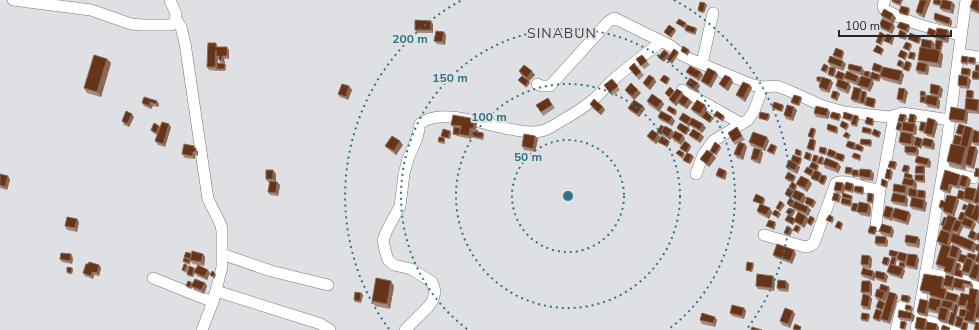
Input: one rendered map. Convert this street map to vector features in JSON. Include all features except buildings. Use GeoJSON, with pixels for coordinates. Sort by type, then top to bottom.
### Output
{"type":"FeatureCollection","features":[{"type":"Feature","properties":{"kind":"street"},"geometry":{"type":"LineString","coordinates":[[13,0],[91,10],[131,24],[171,25],[174,24],[176,19]]}},
{"type":"Feature","properties":{"kind":"street"},"geometry":{"type":"LineString","coordinates":[[170,0],[176,14],[176,19],[181,27],[185,43],[208,199],[221,225],[222,267],[214,297],[202,330]]}},
{"type":"Feature","properties":{"kind":"street"},"geometry":{"type":"LineString","coordinates":[[885,0],[883,5],[884,9],[909,22],[922,27],[961,35]]}},
{"type":"Feature","properties":{"kind":"street"},"geometry":{"type":"LineString","coordinates":[[916,330],[943,171],[965,0]]}},
{"type":"Feature","properties":{"kind":"street"},"geometry":{"type":"LineString","coordinates":[[702,64],[713,13]]}},
{"type":"Feature","properties":{"kind":"street"},"geometry":{"type":"LineString","coordinates":[[537,84],[542,86],[550,86],[614,18],[671,46],[682,55],[702,64],[753,85],[763,87],[776,86],[785,89],[834,110],[878,117],[894,116],[902,113],[950,120]]}},
{"type":"Feature","properties":{"kind":"street"},"geometry":{"type":"LineString","coordinates":[[405,330],[428,307],[433,300],[435,291],[432,282],[424,276],[411,269],[394,265],[388,260],[383,240],[386,230],[400,206],[404,174],[408,159],[417,138],[420,124],[430,118],[443,117],[488,124],[514,130],[530,132],[542,131],[574,114],[593,100],[612,80],[661,42]]}},
{"type":"Feature","properties":{"kind":"street"},"geometry":{"type":"LineString","coordinates":[[959,54],[979,57]]}},
{"type":"Feature","properties":{"kind":"street"},"geometry":{"type":"LineString","coordinates":[[696,174],[703,155],[713,141],[748,120],[754,112],[763,87]]}},
{"type":"Feature","properties":{"kind":"street"},"geometry":{"type":"LineString","coordinates":[[682,90],[742,124]]}},
{"type":"Feature","properties":{"kind":"street"},"geometry":{"type":"LineString","coordinates":[[876,226],[880,189],[894,116]]}},
{"type":"Feature","properties":{"kind":"street"},"geometry":{"type":"LineString","coordinates":[[943,171],[973,178]]}},
{"type":"Feature","properties":{"kind":"street"},"geometry":{"type":"LineString","coordinates":[[764,235],[805,247],[810,246],[814,243],[820,230],[836,183],[843,182],[880,189]]}},
{"type":"Feature","properties":{"kind":"street"},"geometry":{"type":"LineString","coordinates":[[222,254],[271,271],[328,285]]}},
{"type":"Feature","properties":{"kind":"street"},"geometry":{"type":"LineString","coordinates":[[925,273],[956,278],[979,284]]}},
{"type":"Feature","properties":{"kind":"street"},"geometry":{"type":"LineString","coordinates":[[153,278],[214,297],[321,324],[330,330]]}},
{"type":"Feature","properties":{"kind":"street"},"geometry":{"type":"LineString","coordinates":[[896,330],[902,306]]}},
{"type":"Feature","properties":{"kind":"street"},"geometry":{"type":"LineString","coordinates":[[918,318],[958,330]]}},
{"type":"Feature","properties":{"kind":"district","name":"SINABUN"},"geometry":{"type":"Point","coordinates":[562,33]}}]}
